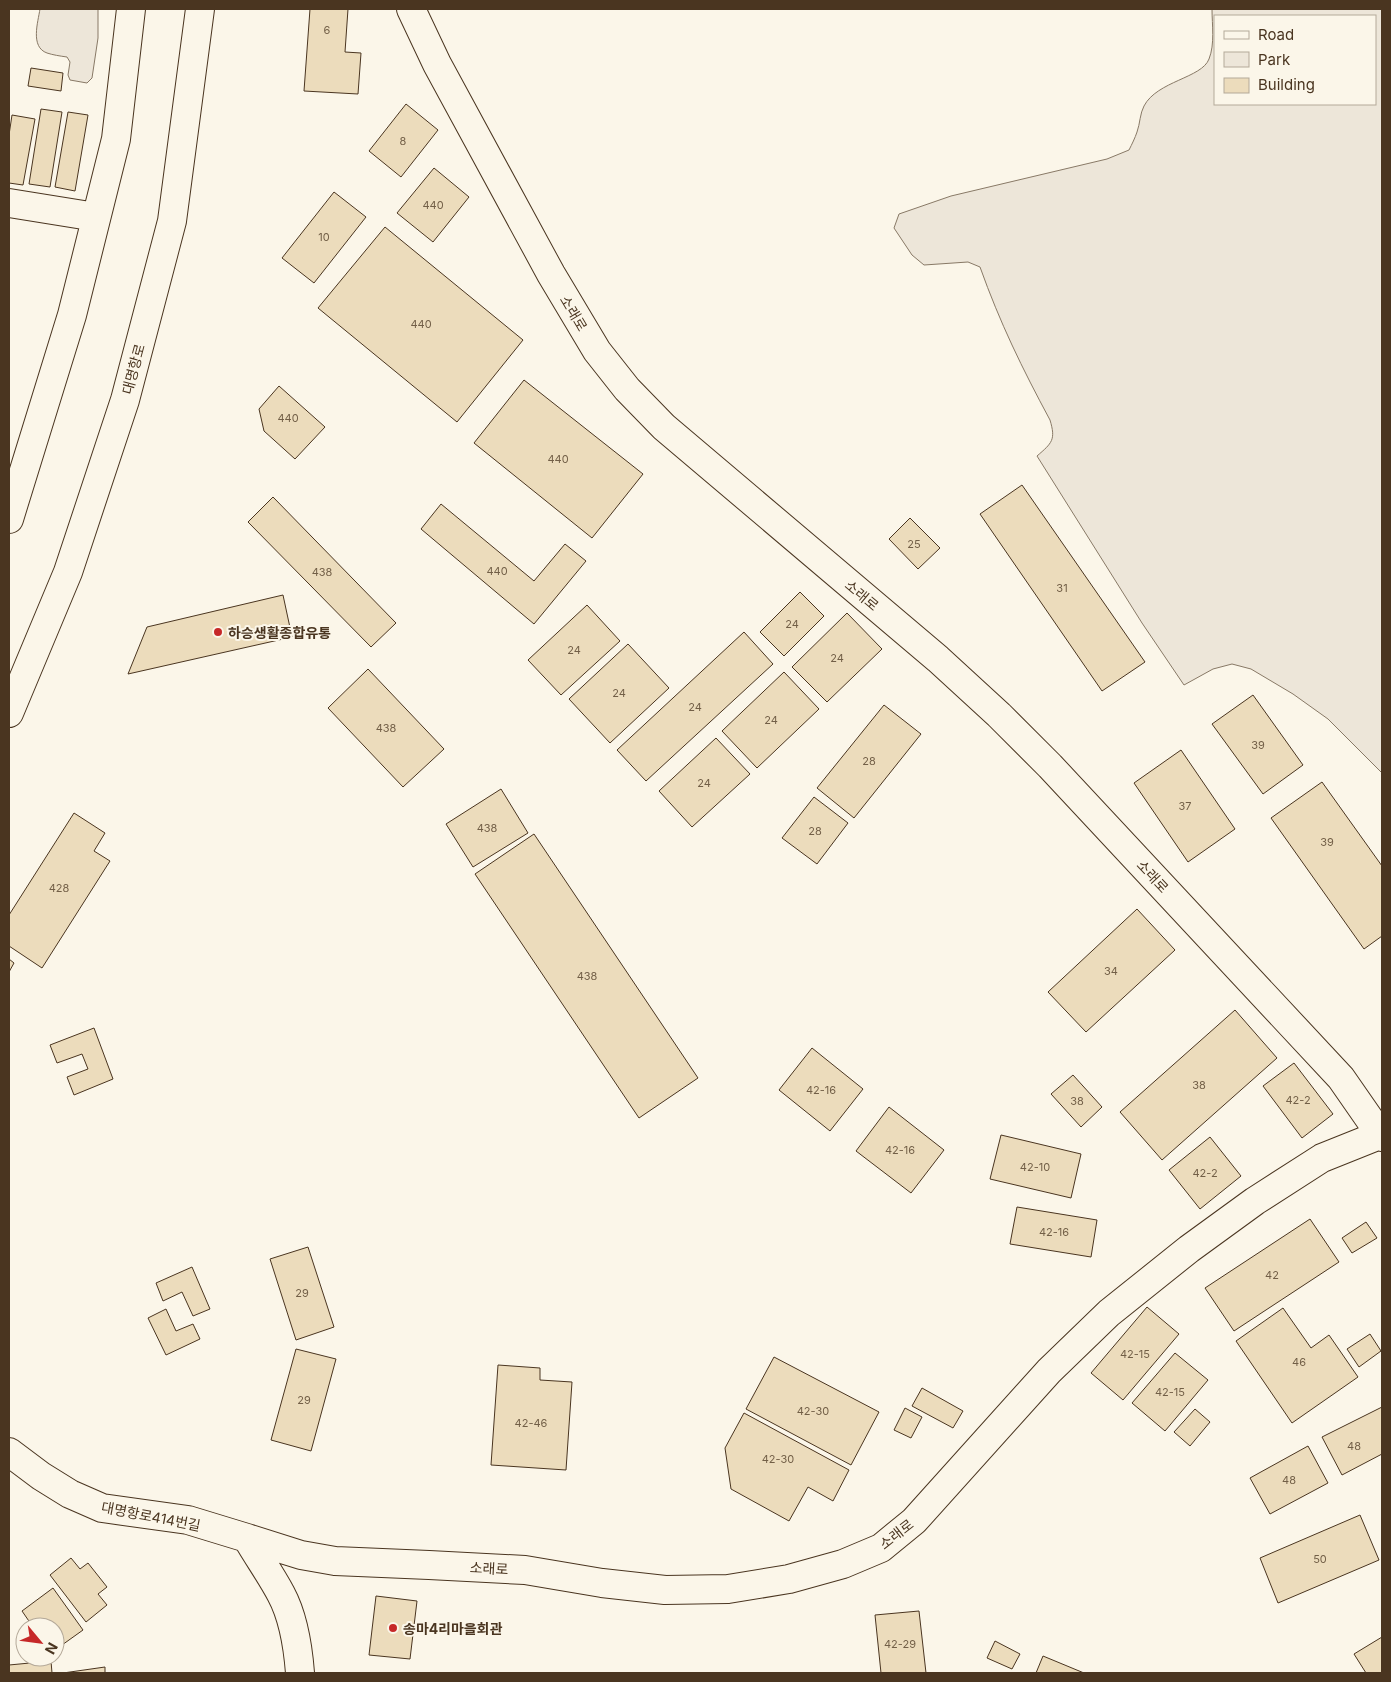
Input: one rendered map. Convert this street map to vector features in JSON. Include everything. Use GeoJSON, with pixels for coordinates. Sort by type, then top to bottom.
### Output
{"type":"FeatureCollection","features":[{"type":"Feature","properties":{"kind":"street"},"geometry":{"type":"LineString","coordinates":[[9,519],[72,315],[116,139],[131,9]]}},
{"type":"Feature","properties":{"kind":"street","name":"대명항로"},"geometry":{"type":"LineString","coordinates":[[9,713],[68,572],[125,400],[172,221],[200,9]]}},
{"type":"Feature","properties":{"kind":"street","name":"소래로"},"geometry":{"type":"LineString","coordinates":[[247,1538],[301,1555],[335,1561],[525,1570],[602,1583],[665,1590],[728,1590],[789,1579],[843,1564],[881,1548],[914,1521],[1049,1371],[1109,1313],[1255,1201],[1322,1158],[1382,1135],[1341,1078],[1057,773],[999,715],[938,659],[664,427],[627,389],[597,351],[551,274],[437,64],[411,9]]}},
{"type":"Feature","properties":{"kind":"street"},"geometry":{"type":"LineString","coordinates":[[9,203],[96,217]]}},
{"type":"Feature","properties":{"kind":"street","name":"대명항로414번길"},"geometry":{"type":"LineString","coordinates":[[9,1456],[70,1494],[102,1508],[188,1520],[247,1538]]}},
{"type":"Feature","properties":{"kind":"street"},"geometry":{"type":"LineString","coordinates":[[247,1538],[282,1596],[292,1623],[299,1656],[300,1673]]}},
{"type":"Feature","properties":{"kind":"green space"},"geometry":{"type":"Polygon","coordinates":[[[40,9],[98,9],[98,38],[92,78],[87,83],[70,80],[68,75],[70,62],[67,57],[47,53],[38,45],[36,34],[40,9]]]}},
{"type":"Feature","properties":{"kind":"green space"},"geometry":{"type":"Polygon","coordinates":[[[1212,9],[1382,9],[1382,773],[1328,719],[1293,694],[1251,669],[1232,664],[1213,669],[1184,685],[1142,623],[1037,456],[1051,441],[1053,432],[1050,420],[1012,345],[980,267],[968,262],[924,265],[912,255],[894,228],[899,214],[951,196],[1107,159],[1129,150],[1137,132],[1144,106],[1150,98],[1168,85],[1189,76],[1205,65],[1211,53],[1213,41],[1212,9]]]}},
{"type":"Feature","properties":{"kind":"building"},"geometry":{"type":"Polygon","coordinates":[[[310,9],[348,9],[345,52],[361,53],[358,94],[304,91],[310,9]]]}},
{"type":"Feature","properties":{"kind":"building"},"geometry":{"type":"Polygon","coordinates":[[[31,68],[63,73],[61,91],[28,86],[31,68]]]}},
{"type":"Feature","properties":{"kind":"building"},"geometry":{"type":"Polygon","coordinates":[[[406,104],[438,130],[401,177],[369,151],[406,104]]]}},
{"type":"Feature","properties":{"kind":"building"},"geometry":{"type":"Polygon","coordinates":[[[41,109],[62,112],[50,187],[29,184],[41,109]]]}},
{"type":"Feature","properties":{"kind":"building"},"geometry":{"type":"Polygon","coordinates":[[[68,112],[88,115],[75,191],[55,187],[68,112]]]}},
{"type":"Feature","properties":{"kind":"building"},"geometry":{"type":"Polygon","coordinates":[[[12,115],[35,119],[23,185],[9,183],[9,135],[12,115]]]}},
{"type":"Feature","properties":{"kind":"building"},"geometry":{"type":"Polygon","coordinates":[[[434,168],[469,197],[433,242],[397,213],[434,168]]]}},
{"type":"Feature","properties":{"kind":"building"},"geometry":{"type":"Polygon","coordinates":[[[334,192],[366,217],[314,283],[282,258],[334,192]]]}},
{"type":"Feature","properties":{"kind":"building"},"geometry":{"type":"Polygon","coordinates":[[[385,227],[523,340],[457,422],[318,308],[385,227]]]}},
{"type":"Feature","properties":{"kind":"building"},"geometry":{"type":"Polygon","coordinates":[[[524,380],[643,474],[592,538],[474,443],[524,380]]]}},
{"type":"Feature","properties":{"kind":"building"},"geometry":{"type":"Polygon","coordinates":[[[279,386],[325,427],[295,459],[264,431],[259,409],[279,386]]]}},
{"type":"Feature","properties":{"kind":"building"},"geometry":{"type":"Polygon","coordinates":[[[1022,485],[1145,662],[1102,691],[980,514],[1022,485]]]}},
{"type":"Feature","properties":{"kind":"building"},"geometry":{"type":"Polygon","coordinates":[[[273,497],[396,623],[371,647],[248,522],[273,497]]]}},
{"type":"Feature","properties":{"kind":"building"},"geometry":{"type":"Polygon","coordinates":[[[441,504],[534,581],[565,544],[586,561],[534,624],[421,529],[441,504]]]}},
{"type":"Feature","properties":{"kind":"building"},"geometry":{"type":"Polygon","coordinates":[[[910,518],[940,548],[918,569],[889,539],[910,518]]]}},
{"type":"Feature","properties":{"kind":"building"},"geometry":{"type":"Polygon","coordinates":[[[800,592],[824,616],[784,656],[760,632],[800,592]]]}},
{"type":"Feature","properties":{"kind":"building","name":"하승생활종합유통"},"geometry":{"type":"Polygon","coordinates":[[[283,595],[292,637],[128,674],[147,627],[283,595]]]}},
{"type":"Feature","properties":{"kind":"building"},"geometry":{"type":"Polygon","coordinates":[[[587,605],[620,641],[561,695],[528,660],[587,605]]]}},
{"type":"Feature","properties":{"kind":"building"},"geometry":{"type":"Polygon","coordinates":[[[847,613],[882,649],[827,702],[792,667],[847,613]]]}},
{"type":"Feature","properties":{"kind":"building"},"geometry":{"type":"Polygon","coordinates":[[[744,632],[773,664],[646,781],[617,750],[744,632]]]}},
{"type":"Feature","properties":{"kind":"building"},"geometry":{"type":"Polygon","coordinates":[[[628,644],[669,688],[610,743],[569,699],[628,644]]]}},
{"type":"Feature","properties":{"kind":"building"},"geometry":{"type":"Polygon","coordinates":[[[368,669],[444,749],[403,787],[328,708],[368,669]]]}},
{"type":"Feature","properties":{"kind":"building"},"geometry":{"type":"Polygon","coordinates":[[[784,672],[819,709],[757,768],[722,731],[784,672]]]}},
{"type":"Feature","properties":{"kind":"building"},"geometry":{"type":"Polygon","coordinates":[[[1253,695],[1303,765],[1263,794],[1212,724],[1253,695]]]}},
{"type":"Feature","properties":{"kind":"building"},"geometry":{"type":"Polygon","coordinates":[[[884,705],[921,734],[854,818],[817,788],[884,705]]]}},
{"type":"Feature","properties":{"kind":"building"},"geometry":{"type":"Polygon","coordinates":[[[716,738],[750,774],[692,827],[659,791],[716,738]]]}},
{"type":"Feature","properties":{"kind":"building"},"geometry":{"type":"Polygon","coordinates":[[[1181,750],[1235,829],[1188,862],[1134,783],[1181,750]]]}},
{"type":"Feature","properties":{"kind":"building"},"geometry":{"type":"Polygon","coordinates":[[[1322,782],[1382,866],[1382,936],[1364,949],[1271,818],[1322,782]]]}},
{"type":"Feature","properties":{"kind":"building"},"geometry":{"type":"Polygon","coordinates":[[[501,789],[528,833],[473,867],[446,824],[501,789]]]}},
{"type":"Feature","properties":{"kind":"building"},"geometry":{"type":"Polygon","coordinates":[[[814,797],[848,823],[817,864],[782,838],[814,797]]]}},
{"type":"Feature","properties":{"kind":"building"},"geometry":{"type":"Polygon","coordinates":[[[74,813],[105,833],[94,851],[110,861],[42,968],[9,946],[9,915],[74,813]]]}},
{"type":"Feature","properties":{"kind":"building"},"geometry":{"type":"Polygon","coordinates":[[[534,834],[698,1078],[639,1118],[475,874],[534,834]]]}},
{"type":"Feature","properties":{"kind":"building"},"geometry":{"type":"Polygon","coordinates":[[[1137,909],[1175,950],[1086,1032],[1048,992],[1137,909]]]}},
{"type":"Feature","properties":{"kind":"building"},"geometry":{"type":"Polygon","coordinates":[[[9,959],[14,963],[9,972],[9,959]]]}},
{"type":"Feature","properties":{"kind":"building"},"geometry":{"type":"Polygon","coordinates":[[[1235,1010],[1277,1058],[1162,1160],[1120,1112],[1235,1010]]]}},
{"type":"Feature","properties":{"kind":"building"},"geometry":{"type":"Polygon","coordinates":[[[94,1028],[113,1079],[74,1095],[67,1077],[88,1069],[82,1054],[57,1063],[50,1045],[94,1028]]]}},
{"type":"Feature","properties":{"kind":"building"},"geometry":{"type":"Polygon","coordinates":[[[812,1048],[863,1089],[830,1131],[779,1090],[812,1048]]]}},
{"type":"Feature","properties":{"kind":"building"},"geometry":{"type":"Polygon","coordinates":[[[1294,1063],[1333,1114],[1302,1138],[1263,1086],[1294,1063]]]}},
{"type":"Feature","properties":{"kind":"building"},"geometry":{"type":"Polygon","coordinates":[[[1073,1075],[1102,1107],[1081,1127],[1051,1094],[1073,1075]]]}},
{"type":"Feature","properties":{"kind":"building"},"geometry":{"type":"Polygon","coordinates":[[[889,1107],[944,1150],[911,1193],[856,1151],[889,1107]]]}},
{"type":"Feature","properties":{"kind":"building"},"geometry":{"type":"Polygon","coordinates":[[[1001,1135],[1081,1154],[1071,1198],[990,1179],[1001,1135]]]}},
{"type":"Feature","properties":{"kind":"building"},"geometry":{"type":"Polygon","coordinates":[[[1210,1137],[1241,1176],[1200,1209],[1169,1170],[1210,1137]]]}},
{"type":"Feature","properties":{"kind":"building"},"geometry":{"type":"Polygon","coordinates":[[[1017,1207],[1097,1220],[1091,1257],[1010,1244],[1017,1207]]]}},
{"type":"Feature","properties":{"kind":"building"},"geometry":{"type":"Polygon","coordinates":[[[1310,1219],[1339,1262],[1234,1331],[1205,1288],[1310,1219]]]}},
{"type":"Feature","properties":{"kind":"building"},"geometry":{"type":"Polygon","coordinates":[[[1366,1222],[1377,1238],[1352,1253],[1342,1238],[1366,1222]]]}},
{"type":"Feature","properties":{"kind":"building"},"geometry":{"type":"Polygon","coordinates":[[[308,1247],[334,1327],[296,1340],[270,1259],[308,1247]]]}},
{"type":"Feature","properties":{"kind":"building"},"geometry":{"type":"Polygon","coordinates":[[[192,1267],[210,1309],[193,1316],[182,1292],[163,1301],[156,1283],[192,1267]]]}},
{"type":"Feature","properties":{"kind":"building"},"geometry":{"type":"Polygon","coordinates":[[[1147,1307],[1179,1334],[1123,1400],[1091,1373],[1147,1307]]]}},
{"type":"Feature","properties":{"kind":"building"},"geometry":{"type":"Polygon","coordinates":[[[1283,1308],[1311,1348],[1329,1335],[1358,1377],[1292,1423],[1236,1341],[1283,1308]]]}},
{"type":"Feature","properties":{"kind":"building"},"geometry":{"type":"Polygon","coordinates":[[[166,1309],[176,1331],[193,1324],[200,1339],[166,1355],[148,1318],[166,1309]]]}},
{"type":"Feature","properties":{"kind":"building"},"geometry":{"type":"Polygon","coordinates":[[[1370,1334],[1381,1351],[1359,1367],[1347,1349],[1370,1334]]]}},
{"type":"Feature","properties":{"kind":"building"},"geometry":{"type":"Polygon","coordinates":[[[296,1349],[336,1359],[311,1451],[271,1440],[296,1349]]]}},
{"type":"Feature","properties":{"kind":"building"},"geometry":{"type":"Polygon","coordinates":[[[1175,1353],[1208,1380],[1165,1431],[1132,1403],[1175,1353]]]}},
{"type":"Feature","properties":{"kind":"building"},"geometry":{"type":"Polygon","coordinates":[[[774,1357],[879,1412],[851,1465],[746,1409],[774,1357]]]}},
{"type":"Feature","properties":{"kind":"building"},"geometry":{"type":"Polygon","coordinates":[[[498,1365],[540,1368],[540,1380],[572,1382],[566,1470],[491,1465],[498,1365]]]}},
{"type":"Feature","properties":{"kind":"building"},"geometry":{"type":"Polygon","coordinates":[[[922,1388],[963,1411],[953,1428],[912,1406],[922,1388]]]}},
{"type":"Feature","properties":{"kind":"building"},"geometry":{"type":"Polygon","coordinates":[[[1382,1407],[1382,1454],[1342,1475],[1322,1437],[1382,1407]]]}},
{"type":"Feature","properties":{"kind":"building"},"geometry":{"type":"Polygon","coordinates":[[[905,1408],[922,1417],[911,1438],[894,1430],[905,1408]]]}},
{"type":"Feature","properties":{"kind":"building"},"geometry":{"type":"Polygon","coordinates":[[[1195,1409],[1210,1422],[1190,1446],[1174,1432],[1195,1409]]]}},
{"type":"Feature","properties":{"kind":"building"},"geometry":{"type":"Polygon","coordinates":[[[744,1413],[849,1470],[833,1501],[808,1487],[789,1521],[731,1489],[725,1448],[744,1413]]]}},
{"type":"Feature","properties":{"kind":"building"},"geometry":{"type":"Polygon","coordinates":[[[1308,1446],[1328,1483],[1270,1514],[1250,1478],[1308,1446]]]}},
{"type":"Feature","properties":{"kind":"building"},"geometry":{"type":"Polygon","coordinates":[[[1360,1515],[1379,1560],[1278,1603],[1260,1558],[1360,1515]]]}},
{"type":"Feature","properties":{"kind":"building"},"geometry":{"type":"Polygon","coordinates":[[[71,1558],[80,1569],[88,1563],[107,1587],[98,1594],[107,1605],[86,1622],[50,1575],[71,1558]]]}},
{"type":"Feature","properties":{"kind":"building"},"geometry":{"type":"Polygon","coordinates":[[[53,1588],[83,1630],[65,1643],[65,1617],[26,1617],[22,1611],[53,1588]]]}},
{"type":"Feature","properties":{"kind":"building","name":"송마4리마을회관"},"geometry":{"type":"Polygon","coordinates":[[[376,1596],[417,1601],[410,1659],[369,1655],[376,1596]]]}},
{"type":"Feature","properties":{"kind":"building"},"geometry":{"type":"Polygon","coordinates":[[[919,1611],[926,1673],[881,1673],[875,1615],[919,1611]]]}},
{"type":"Feature","properties":{"kind":"building"},"geometry":{"type":"Polygon","coordinates":[[[1382,1637],[1382,1673],[1366,1673],[1354,1654],[1382,1637]]]}},
{"type":"Feature","properties":{"kind":"building"},"geometry":{"type":"Polygon","coordinates":[[[995,1641],[1020,1654],[1012,1669],[987,1658],[995,1641]]]}},
{"type":"Feature","properties":{"kind":"building"},"geometry":{"type":"Polygon","coordinates":[[[1043,1656],[1084,1673],[1036,1673],[1043,1656]]]}},
{"type":"Feature","properties":{"kind":"building"},"geometry":{"type":"Polygon","coordinates":[[[15,1664],[15,1667],[52,1667],[52,1673],[9,1673],[9,1665],[15,1664]]]}},
{"type":"Feature","properties":{"kind":"building"},"geometry":{"type":"Polygon","coordinates":[[[105,1667],[105,1673],[63,1673],[105,1667]]]}},
{"type":"Feature","properties":{"kind":"place","name":"하승생활종합유통"},"geometry":{"type":"Point","coordinates":[218,632]}},
{"type":"Feature","properties":{"kind":"place","name":"송마4리마을회관"},"geometry":{"type":"Point","coordinates":[393,1628]}}]}
